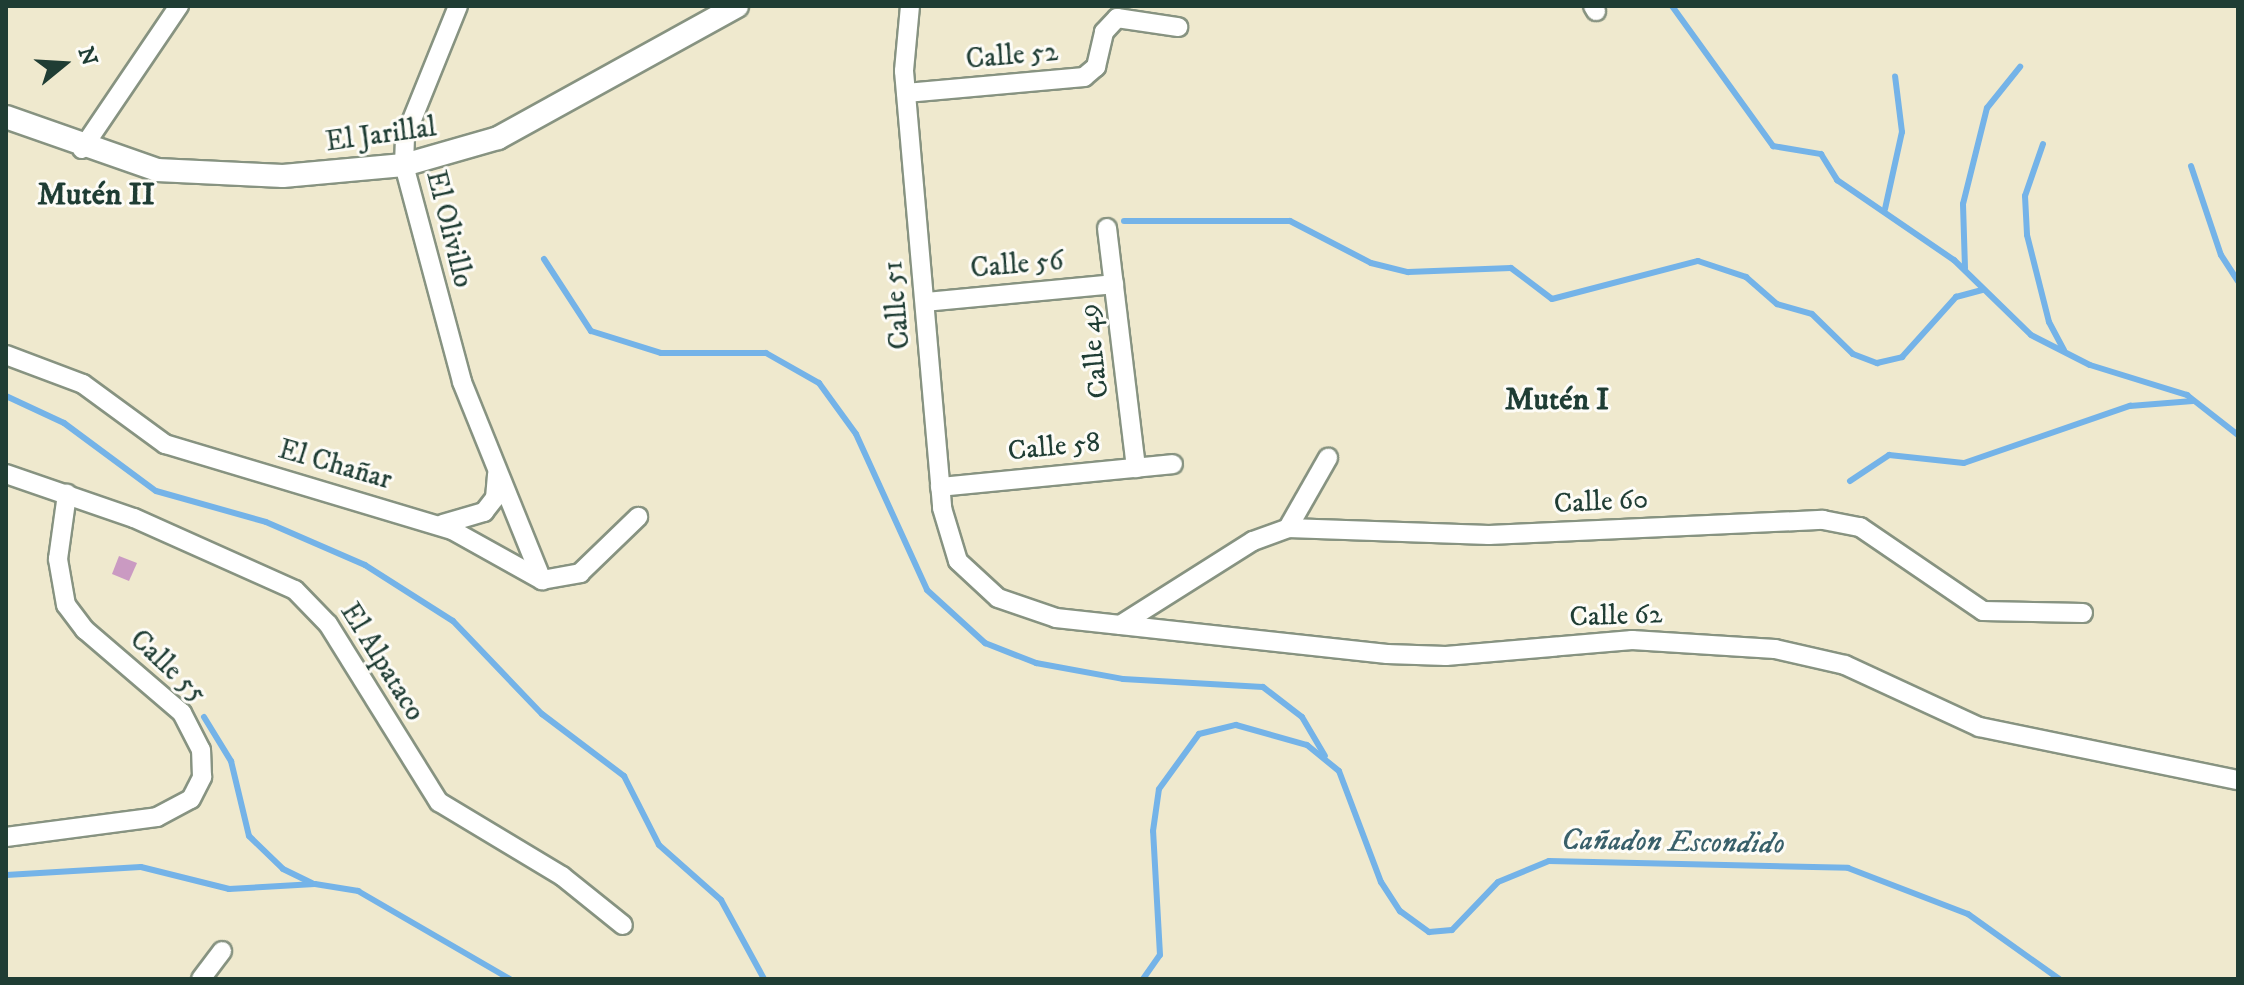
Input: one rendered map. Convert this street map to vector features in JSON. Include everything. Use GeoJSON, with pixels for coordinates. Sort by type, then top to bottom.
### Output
{"type":"FeatureCollection","features":[{"type":"Feature","properties":{"kind":"street"},"geometry":{"type":"LineString","coordinates":[[82,149],[179,6]]}},
{"type":"Feature","properties":{"kind":"street","name":"El Olivillo"},"geometry":{"type":"LineString","coordinates":[[458,6],[405,137],[404,165],[456,363],[542,580]]}},
{"type":"Feature","properties":{"kind":"street","name":"El Jarillal"},"geometry":{"type":"LineString","coordinates":[[6,117],[82,149],[157,170],[249,177],[404,165],[498,138],[737,6]]}},
{"type":"Feature","properties":{"kind":"street","name":"Calle 51"},"geometry":{"type":"LineString","coordinates":[[910,6],[906,93],[940,487],[950,545],[982,588]]}},
{"type":"Feature","properties":{"kind":"street","name":"Calle 52"},"geometry":{"type":"LineString","coordinates":[[906,93],[1084,77],[1096,67],[1112,21],[1178,27]]}},
{"type":"Feature","properties":{"kind":"street","name":"Calle 49"},"geometry":{"type":"LineString","coordinates":[[1107,228],[1136,468]]}},
{"type":"Feature","properties":{"kind":"street","name":"Calle 56"},"geometry":{"type":"LineString","coordinates":[[925,302],[1114,284]]}},
{"type":"Feature","properties":{"kind":"street","name":"El Chañar"},"geometry":{"type":"LineString","coordinates":[[6,355],[83,384],[165,444],[432,523],[542,580]]}},
{"type":"Feature","properties":{"kind":"street"},"geometry":{"type":"LineString","coordinates":[[1288,528],[1328,458]]}},
{"type":"Feature","properties":{"kind":"street","name":"Calle 58"},"geometry":{"type":"LineString","coordinates":[[940,487],[1173,464]]}},
{"type":"Feature","properties":{"kind":"street"},"geometry":{"type":"LineString","coordinates":[[432,523],[457,524],[484,512],[497,489],[495,467]]}},
{"type":"Feature","properties":{"kind":"street","name":"El Alpataco"},"geometry":{"type":"LineString","coordinates":[[6,474],[67,494],[307,600],[439,802],[562,876],[623,925]]}},
{"type":"Feature","properties":{"kind":"street","name":"Calle 55"},"geometry":{"type":"LineString","coordinates":[[6,837],[157,817],[191,799],[202,777],[201,750],[182,713],[85,630],[66,605],[58,559],[67,494]]}},
{"type":"Feature","properties":{"kind":"street"},"geometry":{"type":"LineString","coordinates":[[542,580],[580,573],[638,517]]}},
{"type":"Feature","properties":{"kind":"street","name":"Calle 60"},"geometry":{"type":"LineString","coordinates":[[1120,625],[1253,541],[1288,528],[1489,535],[1836,520],[1860,527],[1983,611],[2083,613]]}},
{"type":"Feature","properties":{"kind":"street","name":"Calle 62"},"geometry":{"type":"LineString","coordinates":[[982,588],[1036,613],[1120,625],[1426,656],[1632,640],[1775,649],[1845,665],[1979,727],[2238,780]]}},
{"type":"Feature","properties":{"kind":"street"},"geometry":{"type":"LineString","coordinates":[[201,979],[222,951]]}},
{"type":"Feature","properties":{"kind":"building"},"geometry":{"type":"Polygon","coordinates":[[[119,556],[137,563],[129,581],[112,574],[119,556]]]}},
{"type":"Feature","properties":{"kind":"waterway"},"geometry":{"type":"LineString","coordinates":[[1672,6],[1773,146],[1821,154],[1837,180],[1954,260],[2031,335],[2090,365],[2187,395],[2238,435]]}},
{"type":"Feature","properties":{"kind":"waterway"},"geometry":{"type":"LineString","coordinates":[[1965,268],[1963,204],[1987,108],[2020,67]]}},
{"type":"Feature","properties":{"kind":"waterway"},"geometry":{"type":"LineString","coordinates":[[1885,209],[1902,132],[1895,76]]}},
{"type":"Feature","properties":{"kind":"waterway"},"geometry":{"type":"LineString","coordinates":[[2043,144],[2025,196],[2027,235],[2049,322],[2064,350]]}},
{"type":"Feature","properties":{"kind":"waterway"},"geometry":{"type":"LineString","coordinates":[[2191,166],[2221,255],[2238,281]]}},
{"type":"Feature","properties":{"kind":"waterway"},"geometry":{"type":"LineString","coordinates":[[1124,221],[1290,221],[1371,263],[1408,272],[1511,268],[1552,299],[1698,261],[1746,277],[1777,304],[1812,314],[1853,354],[1877,363],[1902,357],[1956,297],[1982,290]]}},
{"type":"Feature","properties":{"kind":"waterway"},"geometry":{"type":"LineString","coordinates":[[544,259],[591,331],[661,353],[766,353],[819,383],[856,434],[927,590],[985,643],[1036,663],[1123,679],[1263,687],[1302,717],[1325,756]]}},
{"type":"Feature","properties":{"kind":"waterway"},"geometry":{"type":"LineString","coordinates":[[6,396],[64,423],[156,491],[266,522],[365,565],[453,621],[542,714],[624,776],[659,845],[721,900],[764,979]]}},
{"type":"Feature","properties":{"kind":"waterway"},"geometry":{"type":"LineString","coordinates":[[1850,481],[1889,455],[1964,463],[2130,406],[2193,401]]}},
{"type":"Feature","properties":{"kind":"waterway"},"geometry":{"type":"LineString","coordinates":[[204,717],[231,761],[249,836],[283,869],[312,883]]}},
{"type":"Feature","properties":{"kind":"waterway","name":"Cañadon Escondido"},"geometry":{"type":"LineString","coordinates":[[1143,979],[1160,955],[1153,831],[1159,789],[1199,734],[1236,725],[1307,745],[1339,771],[1381,882],[1400,911],[1429,932],[1452,930],[1498,882],[1549,861],[1848,868],[1968,914],[2059,979]]}},
{"type":"Feature","properties":{"kind":"waterway"},"geometry":{"type":"LineString","coordinates":[[6,875],[141,867],[229,889],[315,884],[358,891],[510,979]]}},
{"type":"Feature","properties":{"kind":"district","name":"Mutén II"},"geometry":{"type":"Point","coordinates":[96,195]}},
{"type":"Feature","properties":{"kind":"district","name":"Mutén I"},"geometry":{"type":"Point","coordinates":[1557,400]}}]}
